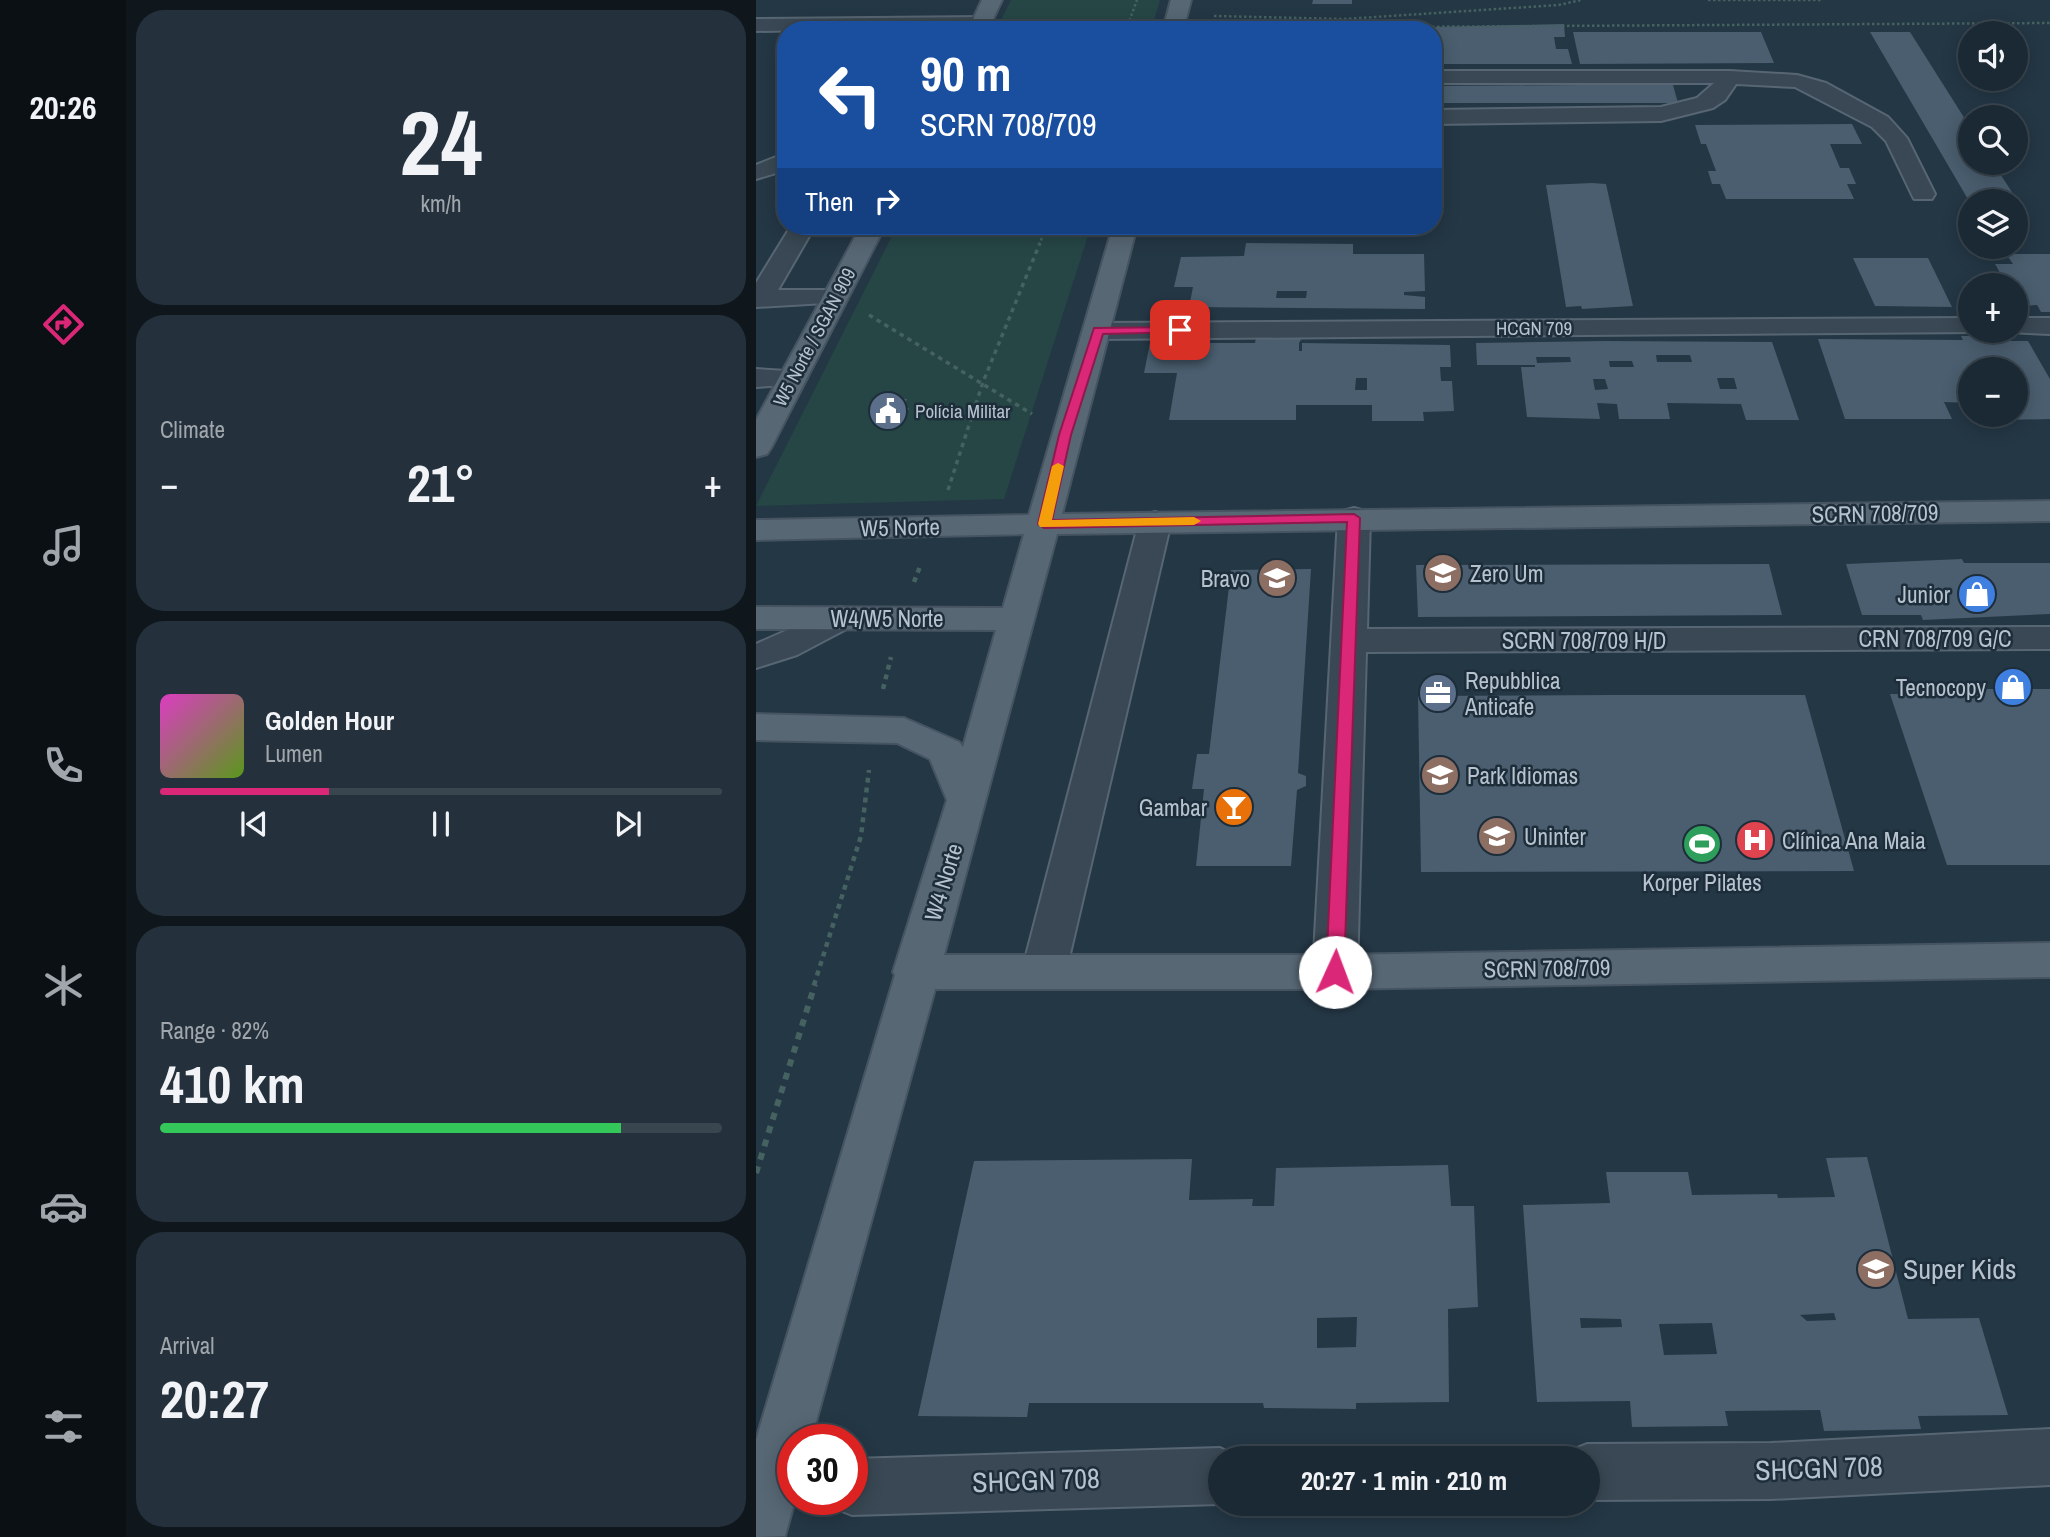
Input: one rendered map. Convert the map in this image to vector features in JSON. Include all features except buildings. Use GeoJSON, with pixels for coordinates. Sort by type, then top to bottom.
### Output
{"type":"FeatureCollection","features":[{"type":"Feature","properties":{"kind":"main road"},"geometry":{"type":"LineString","coordinates":[[983,21],[992,0]]}},
{"type":"Feature","properties":{"kind":"main road","name":"W5 Norte / SGAN 909"},"geometry":{"type":"LineString","coordinates":[[756,448],[868,235]]}},
{"type":"Feature","properties":{"kind":"main road","name":"W4 Norte"},"geometry":{"type":"LineString","coordinates":[[772,1505],[915,972],[967,800],[1044,524],[1065,435],[1098,331],[1123,235]]}},
{"type":"Feature","properties":{"kind":"main road","name":"SCRN 708/709"},"geometry":{"type":"LineString","coordinates":[[1044,524],[2050,511]]}},
{"type":"Feature","properties":{"kind":"main road","name":"W5 Norte"},"geometry":{"type":"LineString","coordinates":[[756,530],[1044,524]]}},
{"type":"Feature","properties":{"kind":"main road","name":"W4/W5 Norte"},"geometry":{"type":"LineString","coordinates":[[756,618],[1017,619]]}},
{"type":"Feature","properties":{"kind":"main road"},"geometry":{"type":"LineString","coordinates":[[756,727],[874,728],[904,731],[946,751],[967,800]]}},
{"type":"Feature","properties":{"kind":"main road","name":"SCRN 708/709"},"geometry":{"type":"LineString","coordinates":[[915,972],[1335,972],[2050,960]]}},
{"type":"Feature","properties":{"kind":"street"},"geometry":{"type":"LineString","coordinates":[[756,24],[777,25]]}},
{"type":"Feature","properties":{"kind":"street"},"geometry":{"type":"LineString","coordinates":[[1442,77],[1772,78],[1818,88],[1880,122],[1895,138],[1923,194]]}},
{"type":"Feature","properties":{"kind":"street"},"geometry":{"type":"LineString","coordinates":[[1442,117],[1661,114],[1705,103],[1717,94],[1730,77]]}},
{"type":"Feature","properties":{"kind":"street"},"geometry":{"type":"LineString","coordinates":[[797,235],[758,299],[830,306]]}},
{"type":"Feature","properties":{"kind":"street","name":"HCGN 709"},"geometry":{"type":"LineString","coordinates":[[1098,331],[1958,326]]}},
{"type":"Feature","properties":{"kind":"street"},"geometry":{"type":"LineString","coordinates":[[2028,326],[2050,326]]}},
{"type":"Feature","properties":{"kind":"street"},"geometry":{"type":"LineString","coordinates":[[756,378],[793,377]]}},
{"type":"Feature","properties":{"kind":"street"},"geometry":{"type":"LineString","coordinates":[[1335,972],[1354,518]]}},
{"type":"Feature","properties":{"kind":"street"},"geometry":{"type":"LineString","coordinates":[[1044,971],[1155,522]]}},
{"type":"Feature","properties":{"kind":"street"},"geometry":{"type":"LineString","coordinates":[[756,656],[784,647],[840,618]]}},
{"type":"Feature","properties":{"kind":"street","name":"CRN 708/709 G/C"},"geometry":{"type":"LineString","coordinates":[[1820,639],[2050,638]]}},
{"type":"Feature","properties":{"kind":"street","name":"SCRN 708/709 H/D"},"geometry":{"type":"LineString","coordinates":[[1348,640],[1820,639]]}},
{"type":"Feature","properties":{"kind":"street","name":"SHCGN 708"},"geometry":{"type":"LineString","coordinates":[[1600,1472],[1771,1471],[2050,1457]]}},
{"type":"Feature","properties":{"kind":"street","name":"SHCGN 708"},"geometry":{"type":"LineString","coordinates":[[868,1487],[1208,1476]]}},
{"type":"Feature","properties":{"kind":"path"},"geometry":{"type":"LineString","coordinates":[[1130,21],[1137,0]]}},
{"type":"Feature","properties":{"kind":"path"},"geometry":{"type":"LineString","coordinates":[[1133,12],[1176,18],[1344,19],[1559,5],[1581,0]]}},
{"type":"Feature","properties":{"kind":"path"},"geometry":{"type":"LineString","coordinates":[[1708,0],[1821,0]]}},
{"type":"Feature","properties":{"kind":"path"},"geometry":{"type":"LineString","coordinates":[[1176,18],[2050,23]]}},
{"type":"Feature","properties":{"kind":"path"},"geometry":{"type":"LineString","coordinates":[[830,306],[857,308],[1065,435]]}},
{"type":"Feature","properties":{"kind":"green space"},"geometry":{"type":"Polygon","coordinates":[[[1011,0],[1160,0],[1154,21],[1000,21],[1011,0]]]}},
{"type":"Feature","properties":{"kind":"green space"},"geometry":{"type":"Polygon","coordinates":[[[892,235],[1088,235],[1004,499],[756,506],[892,235]]]}},
{"type":"Feature","properties":{"kind":"slow traffic"},"geometry":{"type":"LineString","coordinates":[[1058,466],[1044,524],[1194,521]]}},
{"type":"Feature","properties":{"kind":"place","name":"Polícia Militar"},"geometry":{"type":"Point","coordinates":[888,411]}},
{"type":"Feature","properties":{"kind":"place","name":"Zero Um"},"geometry":{"type":"Point","coordinates":[1443,573]}},
{"type":"Feature","properties":{"kind":"place","name":"Bravo"},"geometry":{"type":"Point","coordinates":[1277,578]}},
{"type":"Feature","properties":{"kind":"place","name":"Junior"},"geometry":{"type":"Point","coordinates":[1977,594]}},
{"type":"Feature","properties":{"kind":"place","name":"Tecnocopy"},"geometry":{"type":"Point","coordinates":[2013,687]}},
{"type":"Feature","properties":{"kind":"place","name":"Repubblica Anticafe"},"geometry":{"type":"Point","coordinates":[1438,693]}},
{"type":"Feature","properties":{"kind":"place","name":"Park Idiomas"},"geometry":{"type":"Point","coordinates":[1440,775]}},
{"type":"Feature","properties":{"kind":"place","name":"Gambar"},"geometry":{"type":"Point","coordinates":[1234,807]}},
{"type":"Feature","properties":{"kind":"place","name":"Uninter"},"geometry":{"type":"Point","coordinates":[1497,836]}},
{"type":"Feature","properties":{"kind":"place","name":"Clínica Ana Maia"},"geometry":{"type":"Point","coordinates":[1755,840]}},
{"type":"Feature","properties":{"kind":"place","name":"Korper Pilates"},"geometry":{"type":"Point","coordinates":[1702,844]}},
{"type":"Feature","properties":{"kind":"place","name":"Super Kids"},"geometry":{"type":"Point","coordinates":[1876,1269]}},
{"type":"Feature","properties":{"kind":"route"},"geometry":{"type":"LineString","coordinates":[[1180,330],[1098,331],[1065,435],[1044,524],[1354,518],[1335,972]]}}]}
